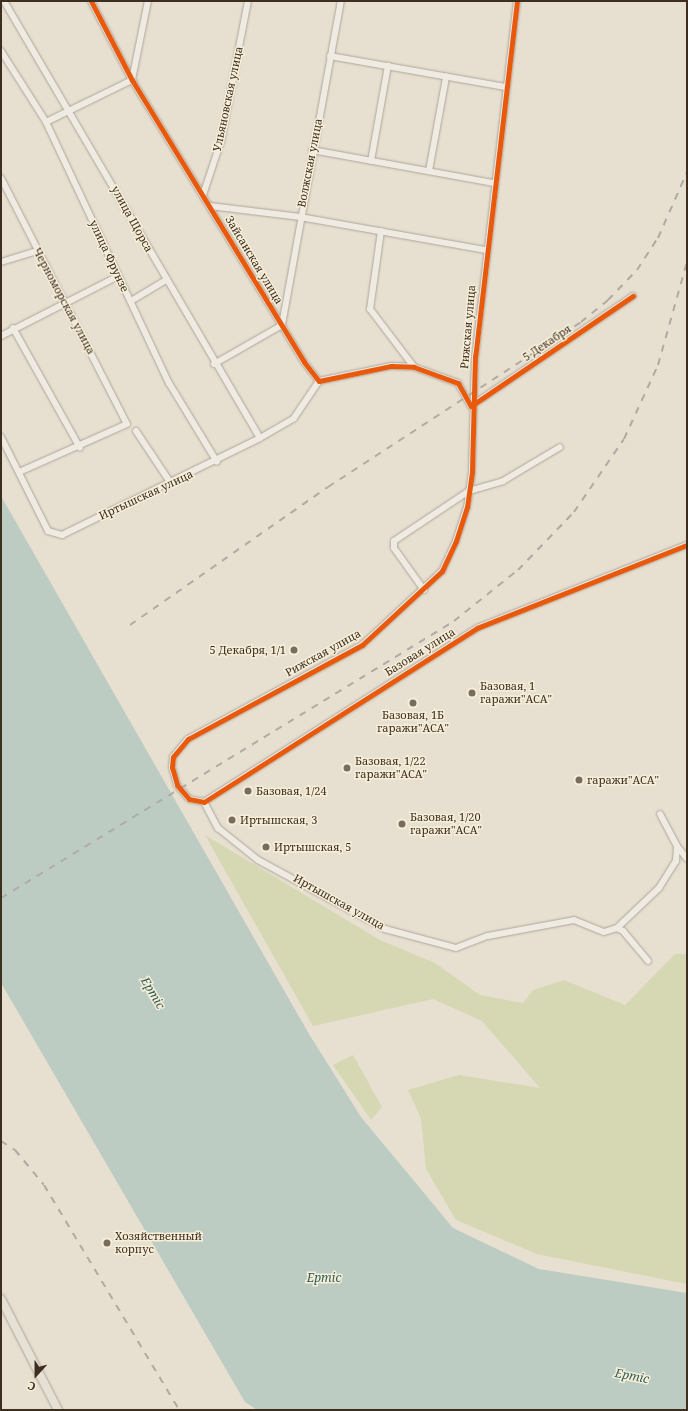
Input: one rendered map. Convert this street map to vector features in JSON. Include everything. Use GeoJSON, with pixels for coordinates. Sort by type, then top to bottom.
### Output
{"type":"FeatureCollection","features":[{"type":"Feature","properties":{"kind":"main road"},"geometry":{"type":"LineString","coordinates":[[1,1299],[58,1410]]}},
{"type":"Feature","properties":{"kind":"street","name":"улица Щорса"},"geometry":{"type":"LineString","coordinates":[[4,1],[70,109],[214,364],[260,438]]}},
{"type":"Feature","properties":{"kind":"street","name":"Зайсанская улица"},"geometry":{"type":"LineString","coordinates":[[91,1],[132,80],[282,325],[319,380]]}},
{"type":"Feature","properties":{"kind":"street"},"geometry":{"type":"LineString","coordinates":[[46,122],[132,80],[148,1]]}},
{"type":"Feature","properties":{"kind":"street","name":"Ульяновская улица"},"geometry":{"type":"LineString","coordinates":[[203,195],[222,141],[248,1]]}},
{"type":"Feature","properties":{"kind":"street","name":"Волжская улица"},"geometry":{"type":"LineString","coordinates":[[282,325],[312,150],[341,1]]}},
{"type":"Feature","properties":{"kind":"street","name":"Рижская улица"},"geometry":{"type":"LineString","coordinates":[[204,802],[197,803],[182,792],[172,767],[173,758],[188,739],[362,644],[424,590],[442,571],[456,541],[469,491],[471,406],[486,250],[505,87],[517,1]]}},
{"type":"Feature","properties":{"kind":"street","name":"улица Фрунзе"},"geometry":{"type":"LineString","coordinates":[[1,51],[46,122],[169,383],[217,462]]}},
{"type":"Feature","properties":{"kind":"street"},"geometry":{"type":"LineString","coordinates":[[330,56],[505,87]]}},
{"type":"Feature","properties":{"kind":"street"},"geometry":{"type":"LineString","coordinates":[[372,161],[388,66]]}},
{"type":"Feature","properties":{"kind":"street"},"geometry":{"type":"LineString","coordinates":[[429,171],[446,77]]}},
{"type":"Feature","properties":{"kind":"street"},"geometry":{"type":"LineString","coordinates":[[312,150],[494,183]]}},
{"type":"Feature","properties":{"kind":"street","name":"Черноморская улица"},"geometry":{"type":"LineString","coordinates":[[1,178],[67,304],[127,424],[80,448]]}},
{"type":"Feature","properties":{"kind":"street"},"geometry":{"type":"LineString","coordinates":[[210,206],[300,217],[486,250]]}},
{"type":"Feature","properties":{"kind":"street"},"geometry":{"type":"LineString","coordinates":[[381,231],[370,309],[414,367]]}},
{"type":"Feature","properties":{"kind":"street"},"geometry":{"type":"LineString","coordinates":[[1,262],[38,251]]}},
{"type":"Feature","properties":{"kind":"street"},"geometry":{"type":"LineString","coordinates":[[1,336],[14,328],[67,304],[118,276]]}},
{"type":"Feature","properties":{"kind":"street"},"geometry":{"type":"LineString","coordinates":[[131,301],[166,280]]}},
{"type":"Feature","properties":{"kind":"street","name":"5 Декабря"},"geometry":{"type":"LineString","coordinates":[[471,406],[634,296]]}},
{"type":"Feature","properties":{"kind":"street"},"geometry":{"type":"LineString","coordinates":[[214,364],[282,325]]}},
{"type":"Feature","properties":{"kind":"street"},"geometry":{"type":"LineString","coordinates":[[14,328],[80,448],[19,472]]}},
{"type":"Feature","properties":{"kind":"street"},"geometry":{"type":"LineString","coordinates":[[319,380],[391,366],[414,367],[458,383],[471,406]]}},
{"type":"Feature","properties":{"kind":"street","name":"Иртышская улица"},"geometry":{"type":"LineString","coordinates":[[1,437],[48,531],[62,535],[170,482],[217,462],[294,418],[319,380]]}},
{"type":"Feature","properties":{"kind":"street"},"geometry":{"type":"LineString","coordinates":[[136,431],[170,482]]}},
{"type":"Feature","properties":{"kind":"street"},"geometry":{"type":"LineString","coordinates":[[424,590],[394,548],[394,541],[469,491],[503,481],[560,447]]}},
{"type":"Feature","properties":{"kind":"street","name":"Базовая улица"},"geometry":{"type":"LineString","coordinates":[[204,802],[477,628],[687,545]]}},
{"type":"Feature","properties":{"kind":"street","name":"Иртышская улица"},"geometry":{"type":"LineString","coordinates":[[204,802],[218,828],[258,860],[385,929],[456,948],[488,936],[574,920],[604,932],[616,928]]}},
{"type":"Feature","properties":{"kind":"street"},"geometry":{"type":"LineString","coordinates":[[660,814],[677,846],[687,859]]}},
{"type":"Feature","properties":{"kind":"street"},"geometry":{"type":"LineString","coordinates":[[648,961],[623,931],[616,928],[671,874],[677,846]]}},
{"type":"Feature","properties":{"kind":"green space"},"geometry":{"type":"Polygon","coordinates":[[[205,835],[380,940],[435,963],[480,995],[523,1003],[533,990],[564,980],[625,1005],[675,954],[687,954],[687,1284],[537,1254],[456,1220],[426,1169],[421,1119],[408,1090],[459,1075],[540,1088],[482,1021],[433,999],[313,1026],[205,835]]]}},
{"type":"Feature","properties":{"kind":"green space"},"geometry":{"type":"Polygon","coordinates":[[[353,1055],[382,1107],[371,1120],[333,1065],[353,1055]]]}},
{"type":"Feature","properties":{"kind":"water","name":"Ертіс"},"geometry":{"type":"Polygon","coordinates":[[[1,496],[309,1034],[361,1117],[453,1228],[539,1269],[687,1293],[687,1410],[257,1410],[245,1402],[1,983],[1,496]]]}},
{"type":"Feature","properties":{"kind":"railway"},"geometry":{"type":"LineString","coordinates":[[130,625],[328,487],[581,322],[608,300],[637,270],[658,238],[687,172]]}},
{"type":"Feature","properties":{"kind":"railway"},"geometry":{"type":"LineString","coordinates":[[1,898],[454,621],[518,570],[574,512],[624,439],[658,365],[687,262]]}},
{"type":"Feature","properties":{"kind":"railway"},"geometry":{"type":"LineString","coordinates":[[1,1141],[15,1150],[44,1185],[179,1410]]}},
{"type":"Feature","properties":{"kind":"cycle path"},"geometry":{"type":"LineString","coordinates":[[91,1],[132,80],[304,362],[319,381],[391,366],[414,367],[458,383],[471,406],[633,296]]}},
{"type":"Feature","properties":{"kind":"cycle path"},"geometry":{"type":"LineString","coordinates":[[517,1],[475,356],[472,472],[467,507],[456,541],[442,571],[362,645],[188,739],[173,757],[172,767],[177,785],[189,799],[204,802],[477,628],[687,545]]}},
{"type":"Feature","properties":{"kind":"place","name":"5 Декабря, 1/1"},"geometry":{"type":"Point","coordinates":[294,650]}},
{"type":"Feature","properties":{"kind":"place","name":"Базовая, 1 гаражи\"ACА\""},"geometry":{"type":"Point","coordinates":[472,693]}},
{"type":"Feature","properties":{"kind":"place","name":"Базовая, 1Б гаражи\"ACА\""},"geometry":{"type":"Point","coordinates":[413,703]}},
{"type":"Feature","properties":{"kind":"place","name":"Базовая, 1/22 гаражи\"ACА\""},"geometry":{"type":"Point","coordinates":[347,768]}},
{"type":"Feature","properties":{"kind":"place","name":"гаражи\"ACА\""},"geometry":{"type":"Point","coordinates":[579,780]}},
{"type":"Feature","properties":{"kind":"place","name":"Базовая, 1/24"},"geometry":{"type":"Point","coordinates":[248,791]}},
{"type":"Feature","properties":{"kind":"place","name":"Иртышская, 3"},"geometry":{"type":"Point","coordinates":[232,820]}},
{"type":"Feature","properties":{"kind":"place","name":"Базовая, 1/20 гаражи\"ACА\""},"geometry":{"type":"Point","coordinates":[402,824]}},
{"type":"Feature","properties":{"kind":"place","name":"Иртышская, 5"},"geometry":{"type":"Point","coordinates":[266,847]}},
{"type":"Feature","properties":{"kind":"place","name":"Хозяйственный корпус"},"geometry":{"type":"Point","coordinates":[107,1243]}}]}
